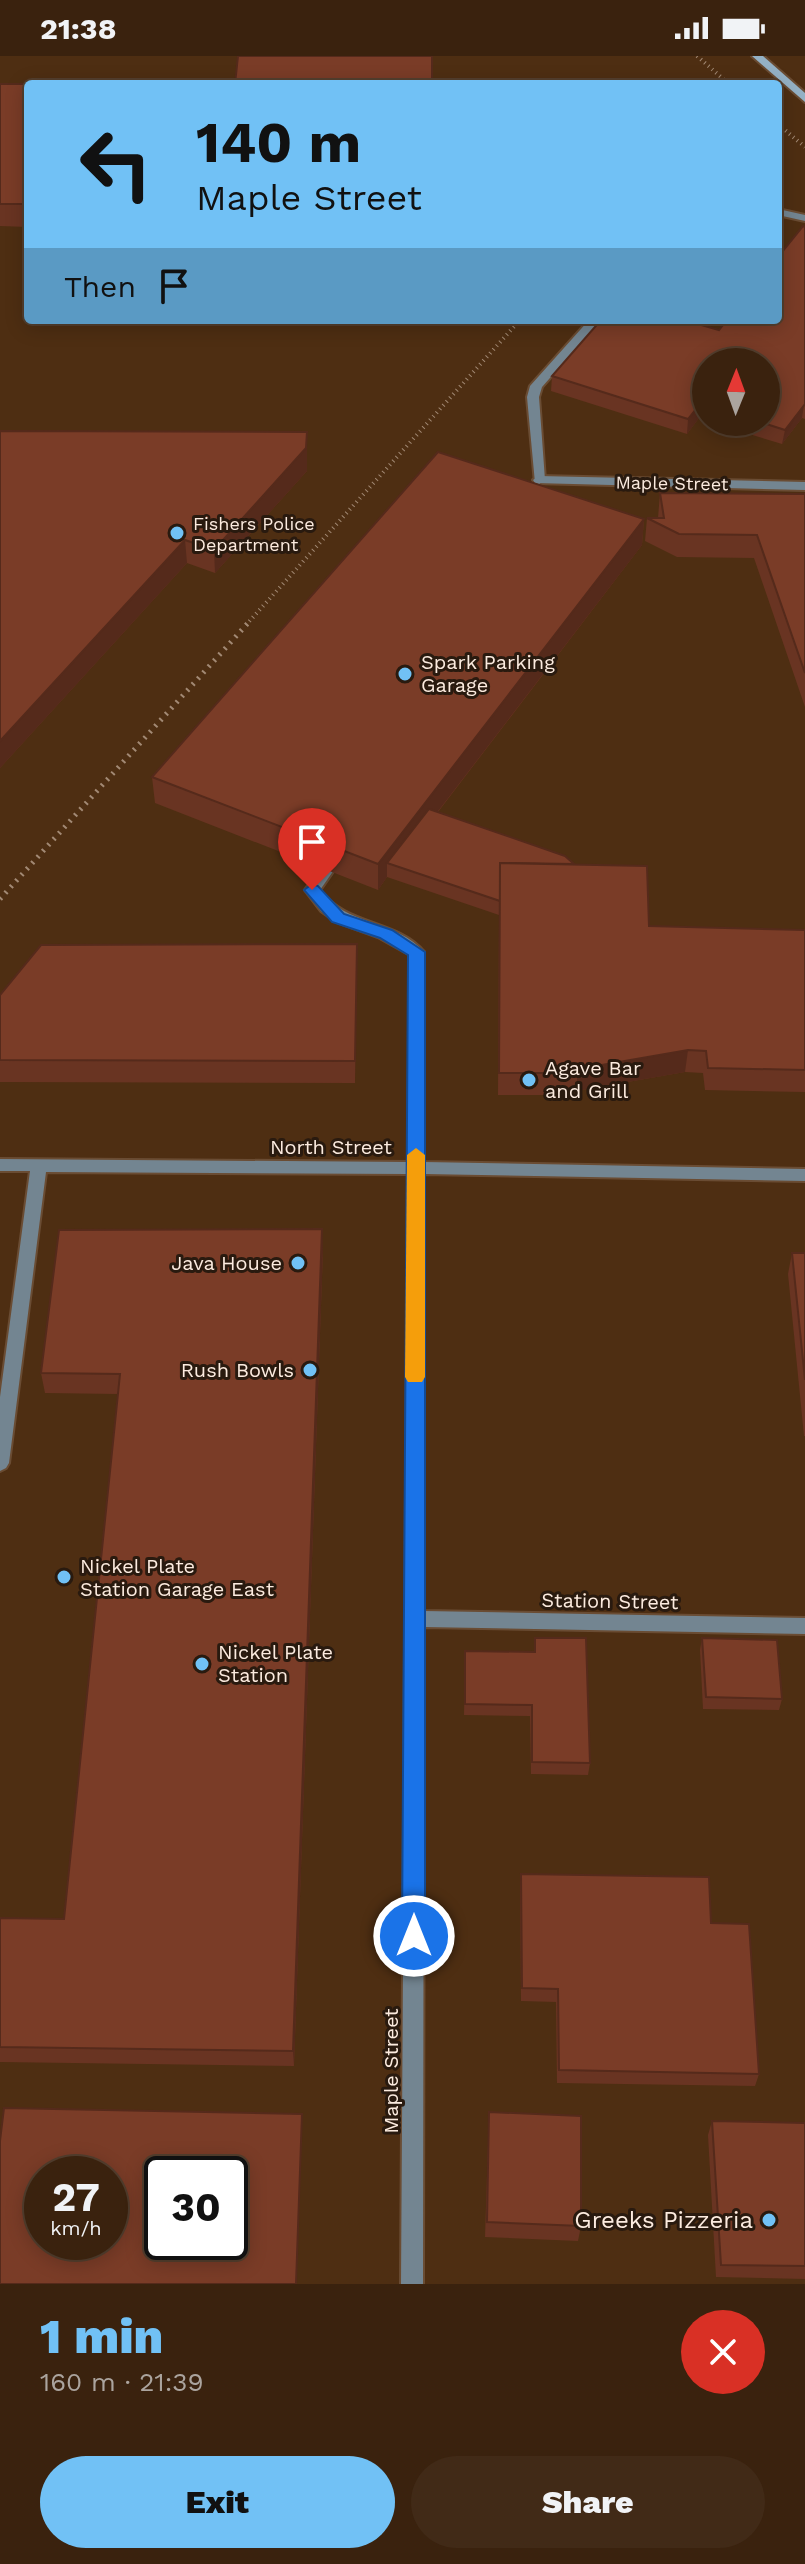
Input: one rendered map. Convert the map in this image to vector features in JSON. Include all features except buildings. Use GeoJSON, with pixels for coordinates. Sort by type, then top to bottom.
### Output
{"type":"FeatureCollection","features":[{"type":"Feature","properties":{"kind":"street"},"geometry":{"type":"LineString","coordinates":[[757,56],[805,99]]}},
{"type":"Feature","properties":{"kind":"street"},"geometry":{"type":"LineString","coordinates":[[782,213],[805,218]]}},
{"type":"Feature","properties":{"kind":"street","name":"Maple Street"},"geometry":{"type":"LineString","coordinates":[[591,324],[536,386],[533,397],[539,480],[805,486]]}},
{"type":"Feature","properties":{"kind":"street","name":"Maple Street"},"geometry":{"type":"LineString","coordinates":[[327,870],[312,890],[329,912],[386,934],[417,952],[412,2284]]}},
{"type":"Feature","properties":{"kind":"street","name":"North Street"},"geometry":{"type":"LineString","coordinates":[[0,1165],[416,1167],[805,1175]]}},
{"type":"Feature","properties":{"kind":"street"},"geometry":{"type":"LineString","coordinates":[[0,1463],[39,1165]]}},
{"type":"Feature","properties":{"kind":"street","name":"Station Street"},"geometry":{"type":"LineString","coordinates":[[415,1619],[805,1626]]}},
{"type":"Feature","properties":{"kind":"path"},"geometry":{"type":"LineString","coordinates":[[697,56],[724,80]]}},
{"type":"Feature","properties":{"kind":"path"},"geometry":{"type":"LineString","coordinates":[[782,127],[805,147]]}},
{"type":"Feature","properties":{"kind":"path"},"geometry":{"type":"LineString","coordinates":[[0,899],[516,324]]}},
{"type":"Feature","properties":{"kind":"slow traffic"},"geometry":{"type":"LineString","coordinates":[[415,1377],[416,1155]]}},
{"type":"Feature","properties":{"kind":"place","name":"Fishers Police Department"},"geometry":{"type":"Point","coordinates":[177,533]}},
{"type":"Feature","properties":{"kind":"place","name":"Spark Parking Garage"},"geometry":{"type":"Point","coordinates":[405,674]}},
{"type":"Feature","properties":{"kind":"place","name":"Agave Bar and Grill"},"geometry":{"type":"Point","coordinates":[529,1080]}},
{"type":"Feature","properties":{"kind":"place","name":"Java House"},"geometry":{"type":"Point","coordinates":[298,1263]}},
{"type":"Feature","properties":{"kind":"place","name":"Rush Bowls"},"geometry":{"type":"Point","coordinates":[310,1370]}},
{"type":"Feature","properties":{"kind":"place","name":"Nickel Plate Station Garage East"},"geometry":{"type":"Point","coordinates":[64,1577]}},
{"type":"Feature","properties":{"kind":"place","name":"Nickel Plate Station"},"geometry":{"type":"Point","coordinates":[202,1664]}},
{"type":"Feature","properties":{"kind":"place","name":"Greeks Pizzeria"},"geometry":{"type":"Point","coordinates":[769,2220]}},
{"type":"Feature","properties":{"kind":"route"},"geometry":{"type":"LineString","coordinates":[[312,890],[329,912],[338,918],[386,934],[417,952],[414,1936]]}}]}
